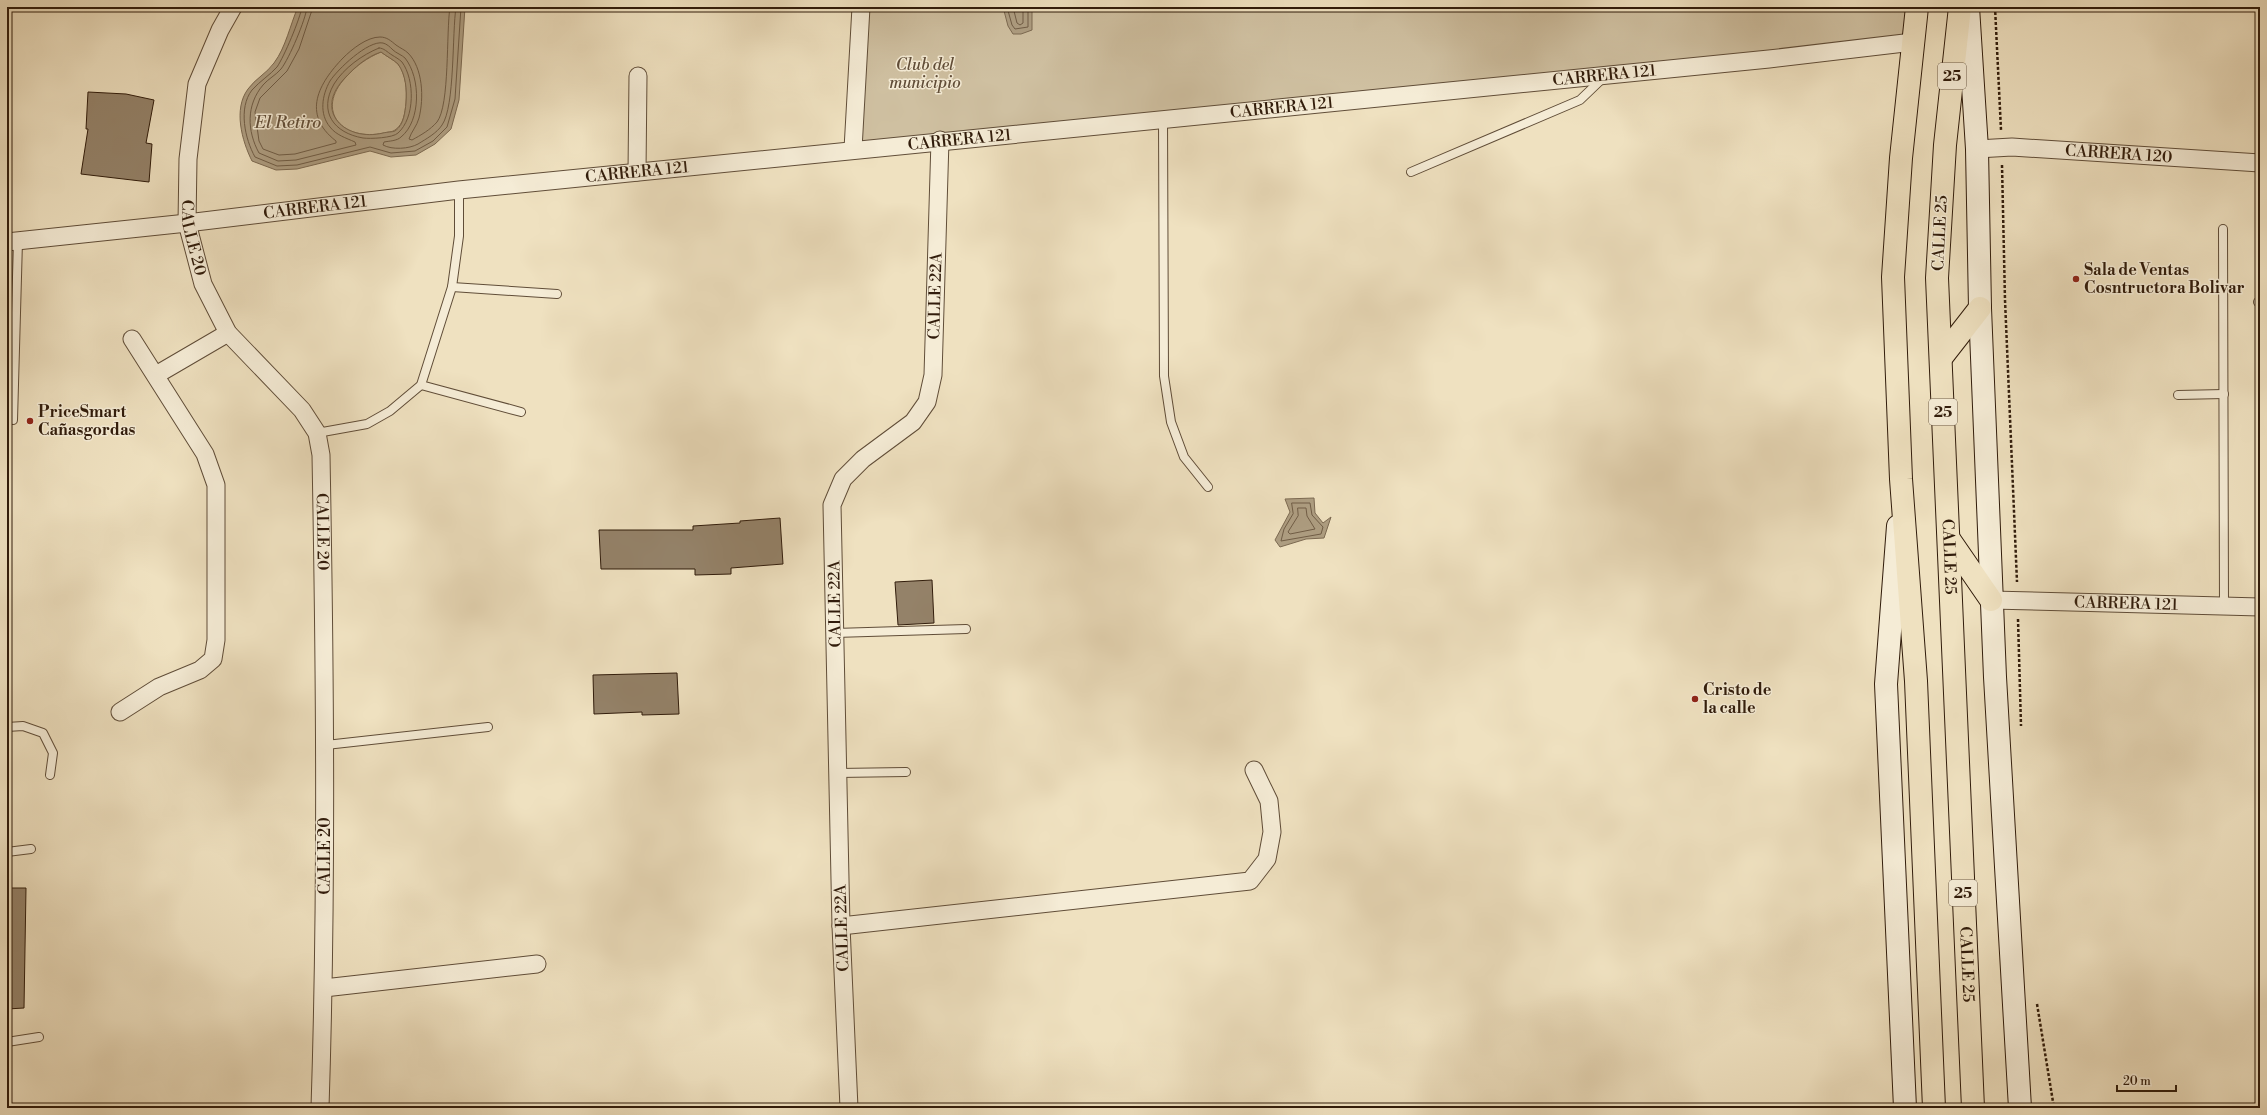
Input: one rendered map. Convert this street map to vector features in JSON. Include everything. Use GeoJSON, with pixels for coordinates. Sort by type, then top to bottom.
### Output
{"type":"FeatureCollection","features":[{"type":"Feature","properties":{"kind":"highway","name":"25"},"geometry":{"type":"LineString","coordinates":[[1917,7],[1901,158],[1893,277],[1901,479],[1916,681],[1934,1108]]}},
{"type":"Feature","properties":{"kind":"highway","name":"CALLE 25"},"geometry":{"type":"LineString","coordinates":[[1960,7],[1944,161],[1937,278],[1973,1108]]}},
{"type":"Feature","properties":{"kind":"highway"},"geometry":{"type":"LineString","coordinates":[[1941,358],[1980,308]]}},
{"type":"Feature","properties":{"kind":"highway"},"geometry":{"type":"LineString","coordinates":[[1949,539],[1991,600]]}},
{"type":"Feature","properties":{"kind":"main road","name":"25"},"geometry":{"type":"LineString","coordinates":[[1968,7],[1977,149],[1980,308],[1991,600],[2021,1106]]}},
{"type":"Feature","properties":{"kind":"main road","name":"25"},"geometry":{"type":"LineString","coordinates":[[1901,479],[1886,684],[1906,1108]]}},
{"type":"Feature","properties":{"kind":"street","name":"CALLE 20"},"geometry":{"type":"LineString","coordinates":[[233,7],[220,30],[197,84],[188,159],[187,224],[203,284],[228,333],[302,410],[317,433],[321,455],[326,745],[324,988],[320,1108]]}},
{"type":"Feature","properties":{"kind":"street"},"geometry":{"type":"LineString","coordinates":[[853,150],[861,7]]}},
{"type":"Feature","properties":{"kind":"street","name":"CARRERA 121"},"geometry":{"type":"LineString","coordinates":[[12,242],[187,224],[459,190],[940,140],[1163,120],[1606,76],[1913,42]]}},
{"type":"Feature","properties":{"kind":"street"},"geometry":{"type":"LineString","coordinates":[[637,172],[638,76]]}},
{"type":"Feature","properties":{"kind":"street","name":"CALLE 22A"},"geometry":{"type":"LineString","coordinates":[[849,1108],[841,926],[832,505],[843,479],[863,459],[913,422],[926,402],[933,375],[940,140]]}},
{"type":"Feature","properties":{"kind":"street","name":"CARRERA 120"},"geometry":{"type":"LineString","coordinates":[[1977,149],[2002,147],[2260,163]]}},
{"type":"Feature","properties":{"kind":"street"},"geometry":{"type":"LineString","coordinates":[[156,375],[228,333]]}},
{"type":"Feature","properties":{"kind":"street"},"geometry":{"type":"LineString","coordinates":[[120,712],[159,687],[200,670],[212,659],[216,640],[216,485],[205,454],[132,339]]}},
{"type":"Feature","properties":{"kind":"street","name":"CARRERA 121"},"geometry":{"type":"LineString","coordinates":[[1991,600],[2017,602],[2260,607]]}},
{"type":"Feature","properties":{"kind":"street"},"geometry":{"type":"LineString","coordinates":[[841,926],[1250,881],[1267,859],[1272,832],[1269,801],[1254,770]]}},
{"type":"Feature","properties":{"kind":"street"},"geometry":{"type":"LineString","coordinates":[[324,988],[537,964]]}},
{"type":"Feature","properties":{"kind":"lane"},"geometry":{"type":"LineString","coordinates":[[1411,172],[1580,100],[1606,76]]}},
{"type":"Feature","properties":{"kind":"lane"},"geometry":{"type":"LineString","coordinates":[[1163,120],[1164,376],[1170,422],[1184,457],[1208,487]]}},
{"type":"Feature","properties":{"kind":"lane"},"geometry":{"type":"LineString","coordinates":[[317,433],[367,424],[390,411],[421,385],[452,287],[459,236],[459,190]]}},
{"type":"Feature","properties":{"kind":"lane"},"geometry":{"type":"LineString","coordinates":[[2223,229],[2224,606]]}},
{"type":"Feature","properties":{"kind":"lane"},"geometry":{"type":"LineString","coordinates":[[12,242],[13,420]]}},
{"type":"Feature","properties":{"kind":"lane"},"geometry":{"type":"LineString","coordinates":[[452,287],[557,294]]}},
{"type":"Feature","properties":{"kind":"lane"},"geometry":{"type":"LineString","coordinates":[[421,385],[521,412]]}},
{"type":"Feature","properties":{"kind":"lane"},"geometry":{"type":"LineString","coordinates":[[2178,395],[2224,394]]}},
{"type":"Feature","properties":{"kind":"lane"},"geometry":{"type":"LineString","coordinates":[[835,633],[966,629]]}},
{"type":"Feature","properties":{"kind":"lane"},"geometry":{"type":"LineString","coordinates":[[7,727],[23,726],[43,733],[53,753],[50,775]]}},
{"type":"Feature","properties":{"kind":"lane"},"geometry":{"type":"LineString","coordinates":[[326,745],[488,728]]}},
{"type":"Feature","properties":{"kind":"lane"},"geometry":{"type":"LineString","coordinates":[[838,772],[906,772]]}},
{"type":"Feature","properties":{"kind":"lane"},"geometry":{"type":"LineString","coordinates":[[7,852],[31,849]]}},
{"type":"Feature","properties":{"kind":"lane"},"geometry":{"type":"LineString","coordinates":[[7,1042],[39,1037]]}},
{"type":"Feature","properties":{"kind":"path"},"geometry":{"type":"LineString","coordinates":[[1995,7],[2002,147],[2005,300],[2021,727]]}},
{"type":"Feature","properties":{"kind":"path"},"geometry":{"type":"LineString","coordinates":[[2036,998],[2054,1108]]}},
{"type":"Feature","properties":{"kind":"green space","name":"Club del municipio"},"geometry":{"type":"Polygon","coordinates":[[[861,7],[1917,7],[1913,42],[853,149],[861,7]]]}},
{"type":"Feature","properties":{"kind":"green space"},"geometry":{"type":"Polygon","coordinates":[[[381,52],[398,64],[403,72],[406,93],[404,118],[400,125],[393,131],[369,135],[356,133],[346,128],[338,121],[333,112],[333,101],[337,90],[346,77],[362,62],[381,52]]]}},
{"type":"Feature","properties":{"kind":"water","name":"El Retiro"},"geometry":{"type":"Polygon","coordinates":[[[298,7],[465,7],[459,100],[451,129],[435,144],[416,155],[391,157],[370,151],[297,169],[276,170],[252,161],[242,135],[240,115],[243,97],[251,85],[271,67],[278,57],[285,43],[298,7]],[[381,52],[370,57],[352,70],[335,91],[332,103],[333,113],[338,122],[346,129],[369,135],[394,131],[398,128],[404,118],[406,88],[401,68],[398,64],[381,52]]]}},
{"type":"Feature","properties":{"kind":"water"},"geometry":{"type":"Polygon","coordinates":[[[1003,7],[1032,7],[1032,30],[1021,34],[1013,34],[1008,26],[1003,7]]]}},
{"type":"Feature","properties":{"kind":"water"},"geometry":{"type":"Polygon","coordinates":[[[1314,498],[1315,513],[1323,523],[1331,517],[1324,538],[1306,539],[1280,547],[1275,540],[1290,512],[1285,499],[1314,498]]]}},
{"type":"Feature","properties":{"kind":"building"},"geometry":{"type":"Polygon","coordinates":[[[88,92],[126,94],[154,100],[146,143],[152,144],[149,182],[81,174],[88,129],[86,129],[88,92]]]}},
{"type":"Feature","properties":{"kind":"building"},"geometry":{"type":"Polygon","coordinates":[[[780,518],[783,564],[731,568],[731,574],[695,575],[695,569],[601,569],[599,530],[693,530],[693,526],[740,523],[740,521],[780,518]]]}},
{"type":"Feature","properties":{"kind":"building"},"geometry":{"type":"Polygon","coordinates":[[[932,580],[934,623],[898,625],[895,582],[932,580]]]}},
{"type":"Feature","properties":{"kind":"building"},"geometry":{"type":"Polygon","coordinates":[[[677,673],[679,714],[642,715],[642,712],[594,714],[593,675],[677,673]]]}},
{"type":"Feature","properties":{"kind":"building"},"geometry":{"type":"Polygon","coordinates":[[[7,888],[26,888],[24,1008],[7,1009],[7,888]]]}},
{"type":"Feature","properties":{"kind":"place","name":"Sala de Ventas Cosntructora Bolivar"},"geometry":{"type":"Point","coordinates":[2076,279]}},
{"type":"Feature","properties":{"kind":"place","name":"PriceSmart Cañasgordas"},"geometry":{"type":"Point","coordinates":[30,421]}},
{"type":"Feature","properties":{"kind":"place","name":"Cristo de la calle"},"geometry":{"type":"Point","coordinates":[1695,699]}}]}
